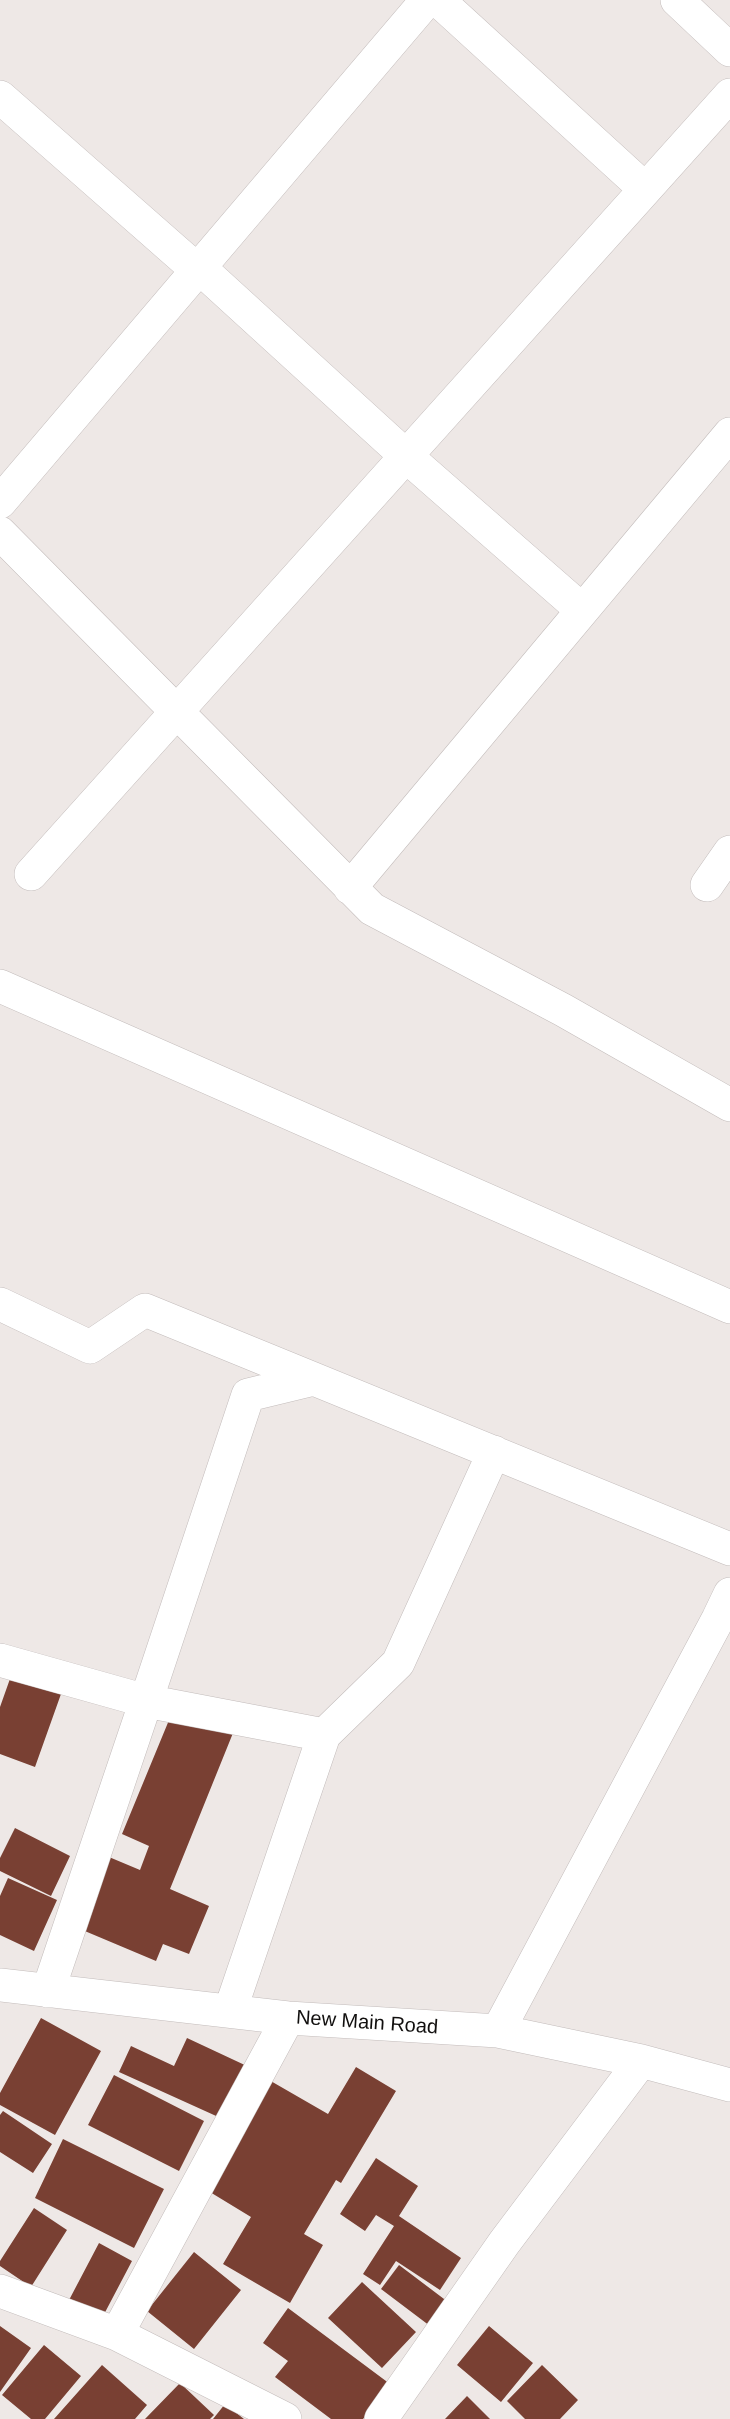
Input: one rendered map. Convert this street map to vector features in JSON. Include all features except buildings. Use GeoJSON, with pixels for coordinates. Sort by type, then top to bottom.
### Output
{"type":"FeatureCollection","features":[{"type":"Feature","properties":{"kind":"street"},"geometry":{"type":"LineString","coordinates":[[0,502],[427,0]]}},
{"type":"Feature","properties":{"kind":"street"},"geometry":{"type":"LineString","coordinates":[[438,0],[645,189]]}},
{"type":"Feature","properties":{"kind":"street"},"geometry":{"type":"LineString","coordinates":[[677,0],[730,50]]}},
{"type":"Feature","properties":{"kind":"street"},"geometry":{"type":"LineString","coordinates":[[31,873],[730,95]]}},
{"type":"Feature","properties":{"kind":"street"},"geometry":{"type":"LineString","coordinates":[[0,97],[197,270],[201,269],[406,456],[582,610]]}},
{"type":"Feature","properties":{"kind":"street"},"geometry":{"type":"LineString","coordinates":[[350,888],[730,434]]}},
{"type":"Feature","properties":{"kind":"street"},"geometry":{"type":"LineString","coordinates":[[0,533],[372,909],[563,1010],[730,1105]]}},
{"type":"Feature","properties":{"kind":"street"},"geometry":{"type":"LineString","coordinates":[[707,885],[730,852]]}},
{"type":"Feature","properties":{"kind":"street"},"geometry":{"type":"LineString","coordinates":[[0,986],[730,1307]]}},
{"type":"Feature","properties":{"kind":"street"},"geometry":{"type":"LineString","coordinates":[[0,1304],[90,1347],[145,1310],[730,1549]]}},
{"type":"Feature","properties":{"kind":"street"},"geometry":{"type":"LineString","coordinates":[[48,1991],[248,1395],[314,1379]]}},
{"type":"Feature","properties":{"kind":"street"},"geometry":{"type":"LineString","coordinates":[[230,2011],[324,1735],[399,1664],[494,1452]]}},
{"type":"Feature","properties":{"kind":"street"},"geometry":{"type":"LineString","coordinates":[[498,2031],[730,1594]]}},
{"type":"Feature","properties":{"kind":"street"},"geometry":{"type":"LineString","coordinates":[[0,1660],[146,1701],[324,1735]]}},
{"type":"Feature","properties":{"kind":"street","name":"New Main Road"},"geometry":{"type":"LineString","coordinates":[[0,1985],[288,2018],[498,2031],[641,2061],[730,2085]]}},
{"type":"Feature","properties":{"kind":"street"},"geometry":{"type":"LineString","coordinates":[[117,2334],[288,2018]]}},
{"type":"Feature","properties":{"kind":"street"},"geometry":{"type":"LineString","coordinates":[[381,2419],[504,2243],[641,2061]]}},
{"type":"Feature","properties":{"kind":"street"},"geometry":{"type":"LineString","coordinates":[[0,2291],[117,2334],[285,2419]]}}]}
